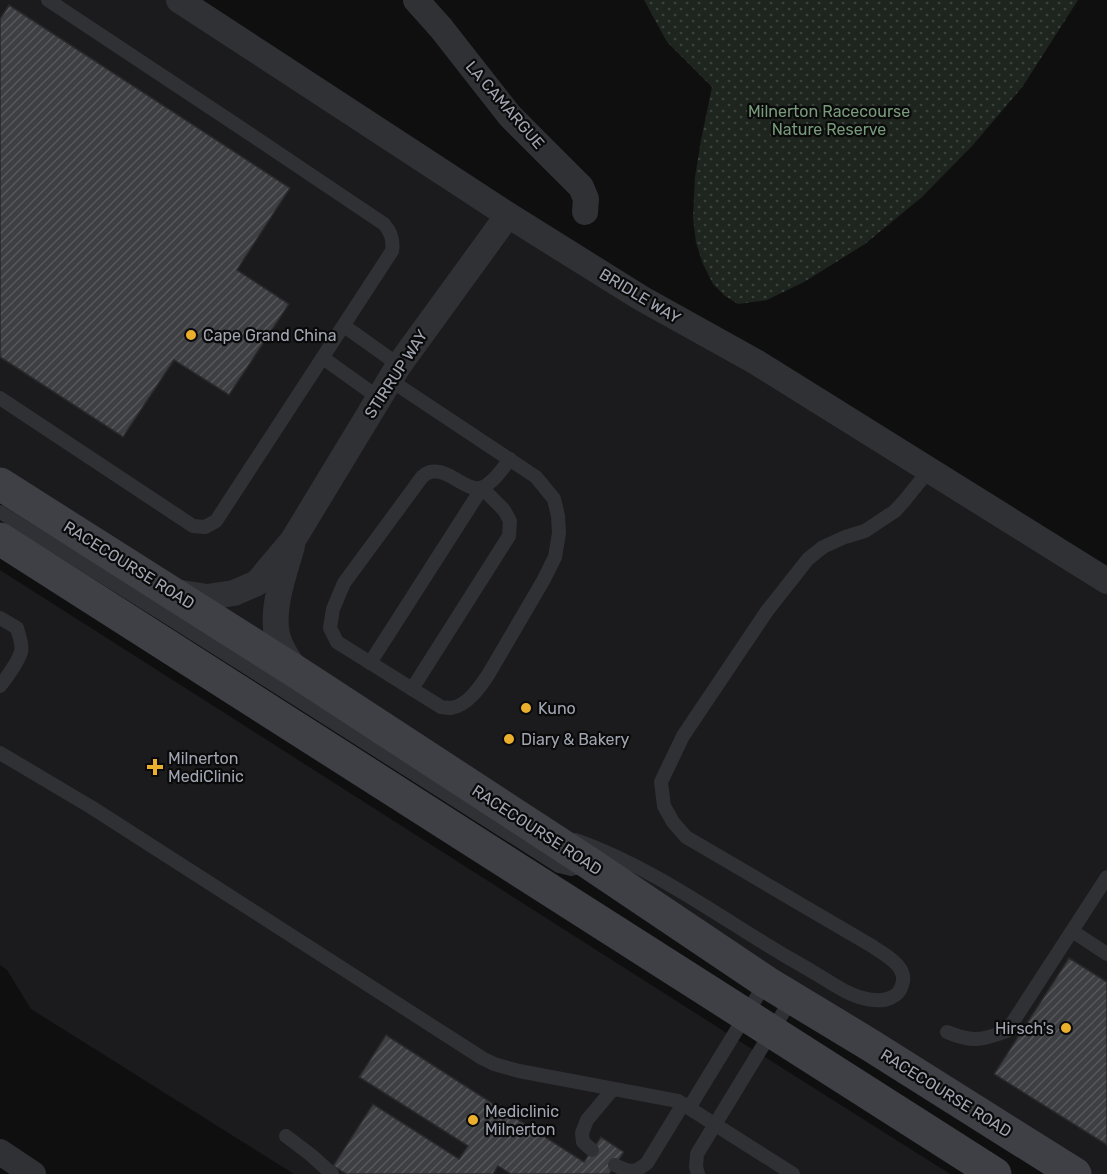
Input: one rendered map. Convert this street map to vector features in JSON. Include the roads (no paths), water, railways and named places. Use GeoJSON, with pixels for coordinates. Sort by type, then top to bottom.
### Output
{"type":"FeatureCollection","features":[{"type":"Feature","properties":{"kind":"main road","name":"RACECOURSE ROAD"},"geometry":{"type":"LineString","coordinates":[[0,484],[298,673],[779,990],[1075,1174]]}},
{"type":"Feature","properties":{"kind":"main road"},"geometry":{"type":"LineString","coordinates":[[0,539],[995,1174]]}},
{"type":"Feature","properties":{"kind":"street","name":"BRIDLE WAY"},"geometry":{"type":"LineString","coordinates":[[179,0],[507,215],[641,298],[756,362],[1107,581]]}},
{"type":"Feature","properties":{"kind":"street","name":"LA CAMARGUE"},"geometry":{"type":"LineString","coordinates":[[416,1],[441,28],[510,116],[581,187],[586,199],[585,212]]}},
{"type":"Feature","properties":{"kind":"street","name":"STIRRUP WAY"},"geometry":{"type":"LineString","coordinates":[[170,591],[207,597],[234,593],[257,583],[293,540],[390,381],[507,215]]}},
{"type":"Feature","properties":{"kind":"street","name":"STIRRUP WAY"},"geometry":{"type":"LineString","coordinates":[[293,540],[279,597],[276,630],[284,652],[298,673]]}},
{"type":"Feature","properties":{"kind":"street"},"geometry":{"type":"LineString","coordinates":[[0,1152],[33,1174]]}},
{"type":"Feature","properties":{"kind":"lane"},"geometry":{"type":"LineString","coordinates":[[0,398],[193,526],[205,527],[216,521],[392,251],[393,240],[384,224],[48,0]]}},
{"type":"Feature","properties":{"kind":"lane"},"geometry":{"type":"LineString","coordinates":[[344,326],[390,381]]}},
{"type":"Feature","properties":{"kind":"lane"},"geometry":{"type":"LineString","coordinates":[[323,358],[390,381],[536,477],[554,499],[559,533],[555,557],[543,581],[480,686],[464,702],[452,708],[441,707],[370,663],[337,642],[330,628],[333,609],[344,583],[422,477],[431,471],[448,474],[472,488],[482,488],[504,510],[510,521],[509,536],[412,689]]}},
{"type":"Feature","properties":{"kind":"lane"},"geometry":{"type":"LineString","coordinates":[[370,663],[482,488],[510,459]]}},
{"type":"Feature","properties":{"kind":"lane"},"geometry":{"type":"LineString","coordinates":[[524,821],[597,847],[633,863],[841,989],[858,997],[884,1000],[900,991],[904,981],[903,973],[898,965],[872,945],[686,837],[673,822],[664,806],[661,783],[684,736],[767,611],[808,560],[823,547],[865,531],[895,511],[929,470]]}},
{"type":"Feature","properties":{"kind":"lane"},"geometry":{"type":"LineString","coordinates":[[0,512],[559,866],[571,869],[582,868],[589,863]]}},
{"type":"Feature","properties":{"kind":"lane"},"geometry":{"type":"LineString","coordinates":[[0,618],[17,628],[21,642],[21,652],[0,686]]}},
{"type":"Feature","properties":{"kind":"lane"},"geometry":{"type":"LineString","coordinates":[[0,753],[101,814],[482,1058],[506,1068],[678,1101],[793,1174]]}},
{"type":"Feature","properties":{"kind":"lane"},"geometry":{"type":"LineString","coordinates":[[947,1032],[962,1038],[984,1039],[1007,1031],[1106,882]]}},
{"type":"Feature","properties":{"kind":"lane"},"geometry":{"type":"LineString","coordinates":[[1072,931],[1107,954]]}},
{"type":"Feature","properties":{"kind":"lane"},"geometry":{"type":"LineString","coordinates":[[698,1174],[697,1154],[714,1124],[759,1024],[779,990]]}},
{"type":"Feature","properties":{"kind":"lane"},"geometry":{"type":"LineString","coordinates":[[615,1165],[628,1172],[639,1169],[646,1163],[686,1106],[759,1024],[779,990]]}},
{"type":"Feature","properties":{"kind":"lane"},"geometry":{"type":"LineString","coordinates":[[592,1150],[583,1142],[582,1133],[587,1120],[613,1089]]}},
{"type":"Feature","properties":{"kind":"lane"},"geometry":{"type":"LineString","coordinates":[[286,1136],[332,1174]]}},
{"type":"Feature","properties":{"kind":"place","name":"Cape Grand China"},"geometry":{"type":"Point","coordinates":[191,335]}},
{"type":"Feature","properties":{"kind":"place","name":"Kuno"},"geometry":{"type":"Point","coordinates":[526,708]}},
{"type":"Feature","properties":{"kind":"place","name":"Diary & Bakery"},"geometry":{"type":"Point","coordinates":[509,739]}},
{"type":"Feature","properties":{"kind":"place","name":"Milnerton MediClinic"},"geometry":{"type":"Point","coordinates":[155,767]}},
{"type":"Feature","properties":{"kind":"place","name":"Hirsch's"},"geometry":{"type":"Point","coordinates":[1066,1028]}},
{"type":"Feature","properties":{"kind":"place","name":"Mediclinic Milnerton"},"geometry":{"type":"Point","coordinates":[473,1120]}},
{"type":"Feature","properties":{"kind":"park label","name":"Milnerton Racecourse Nature Reserve"},"geometry":{"type":"Point","coordinates":[829,120]}}]}
